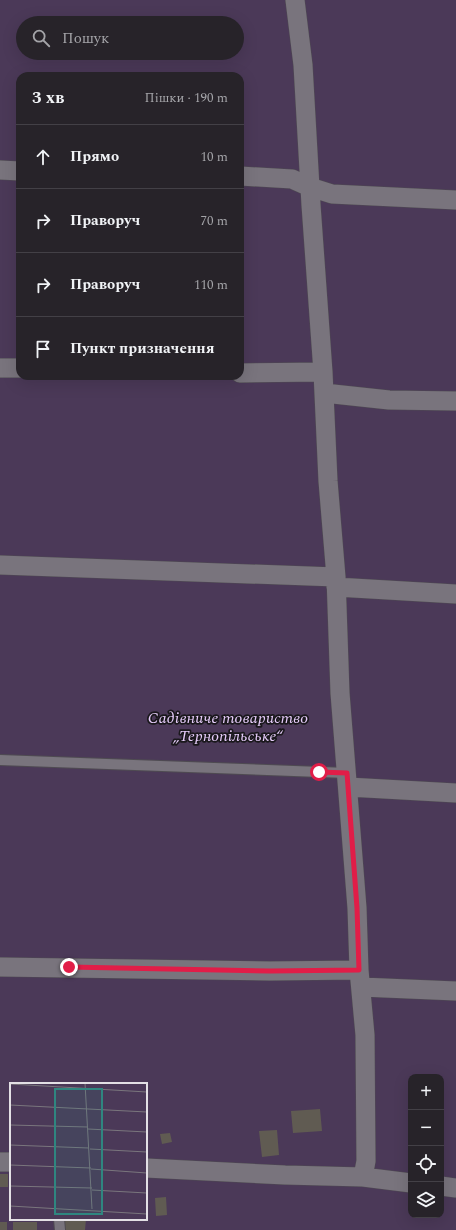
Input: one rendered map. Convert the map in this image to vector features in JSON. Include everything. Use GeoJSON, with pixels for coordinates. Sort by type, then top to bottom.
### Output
{"type":"FeatureCollection","features":[{"type":"Feature","properties":{"kind":"street"},"geometry":{"type":"LineString","coordinates":[[295,0],[303,64],[323,372],[328,481],[336,582],[340,692],[357,908],[360,978],[365,1035],[366,1161],[363,1177]]}},
{"type":"Feature","properties":{"kind":"street"},"geometry":{"type":"LineString","coordinates":[[0,170],[16,171]]}},
{"type":"Feature","properties":{"kind":"street"},"geometry":{"type":"LineString","coordinates":[[244,176],[292,180],[332,194],[456,200]]}},
{"type":"Feature","properties":{"kind":"street"},"geometry":{"type":"LineString","coordinates":[[0,368],[16,368]]}},
{"type":"Feature","properties":{"kind":"street"},"geometry":{"type":"LineString","coordinates":[[244,373],[323,372]]}},
{"type":"Feature","properties":{"kind":"street"},"geometry":{"type":"LineString","coordinates":[[324,393],[389,400],[456,401]]}},
{"type":"Feature","properties":{"kind":"street"},"geometry":{"type":"LineString","coordinates":[[0,565],[336,582],[456,594]]}},
{"type":"Feature","properties":{"kind":"street"},"geometry":{"type":"LineString","coordinates":[[347,780],[456,793]]}},
{"type":"Feature","properties":{"kind":"street"},"geometry":{"type":"LineString","coordinates":[[0,967],[270,971],[360,978],[456,991]]}},
{"type":"Feature","properties":{"kind":"street"},"geometry":{"type":"LineString","coordinates":[[147,1168],[285,1176],[363,1177],[408,1183]]}},
{"type":"Feature","properties":{"kind":"street"},"geometry":{"type":"LineString","coordinates":[[444,1186],[456,1188]]}},
{"type":"Feature","properties":{"kind":"lane"},"geometry":{"type":"LineString","coordinates":[[0,760],[347,780]]}},
{"type":"Feature","properties":{"kind":"lane"},"geometry":{"type":"LineString","coordinates":[[59,1220],[60,1230]]}},
{"type":"Feature","properties":{"kind":"green space","name":"Садівниче товариство „Тернопільське“"},"geometry":{"type":"Polygon","coordinates":[[[0,0],[456,0],[456,1230],[0,1230],[0,0]]]}},
{"type":"Feature","properties":{"kind":"building"},"geometry":{"type":"Polygon","coordinates":[[[320,1109],[322,1131],[293,1133],[291,1111],[320,1109]]]}},
{"type":"Feature","properties":{"kind":"building"},"geometry":{"type":"Polygon","coordinates":[[[277,1130],[279,1155],[262,1157],[259,1131],[277,1130]]]}},
{"type":"Feature","properties":{"kind":"building"},"geometry":{"type":"Polygon","coordinates":[[[170,1133],[172,1142],[162,1144],[160,1134],[170,1133]]]}},
{"type":"Feature","properties":{"kind":"building"},"geometry":{"type":"Polygon","coordinates":[[[0,1174],[8,1174],[8,1187],[0,1187],[0,1174]]]}},
{"type":"Feature","properties":{"kind":"building"},"geometry":{"type":"Polygon","coordinates":[[[166,1197],[167,1215],[156,1216],[155,1198],[166,1197]]]}},
{"type":"Feature","properties":{"kind":"building"},"geometry":{"type":"Polygon","coordinates":[[[64,1220],[86,1220],[85,1230],[64,1230],[64,1220]]]}},
{"type":"Feature","properties":{"kind":"building"},"geometry":{"type":"Polygon","coordinates":[[[0,1222],[7,1222],[7,1230],[0,1230],[0,1222]]]}},
{"type":"Feature","properties":{"kind":"building"},"geometry":{"type":"Polygon","coordinates":[[[13,1222],[37,1222],[37,1230],[13,1230],[13,1222]]]}},
{"type":"Feature","properties":{"kind":"route"},"geometry":{"type":"LineString","coordinates":[[69,967],[270,971],[359,970],[357,908],[347,773],[319,772]]}}]}
